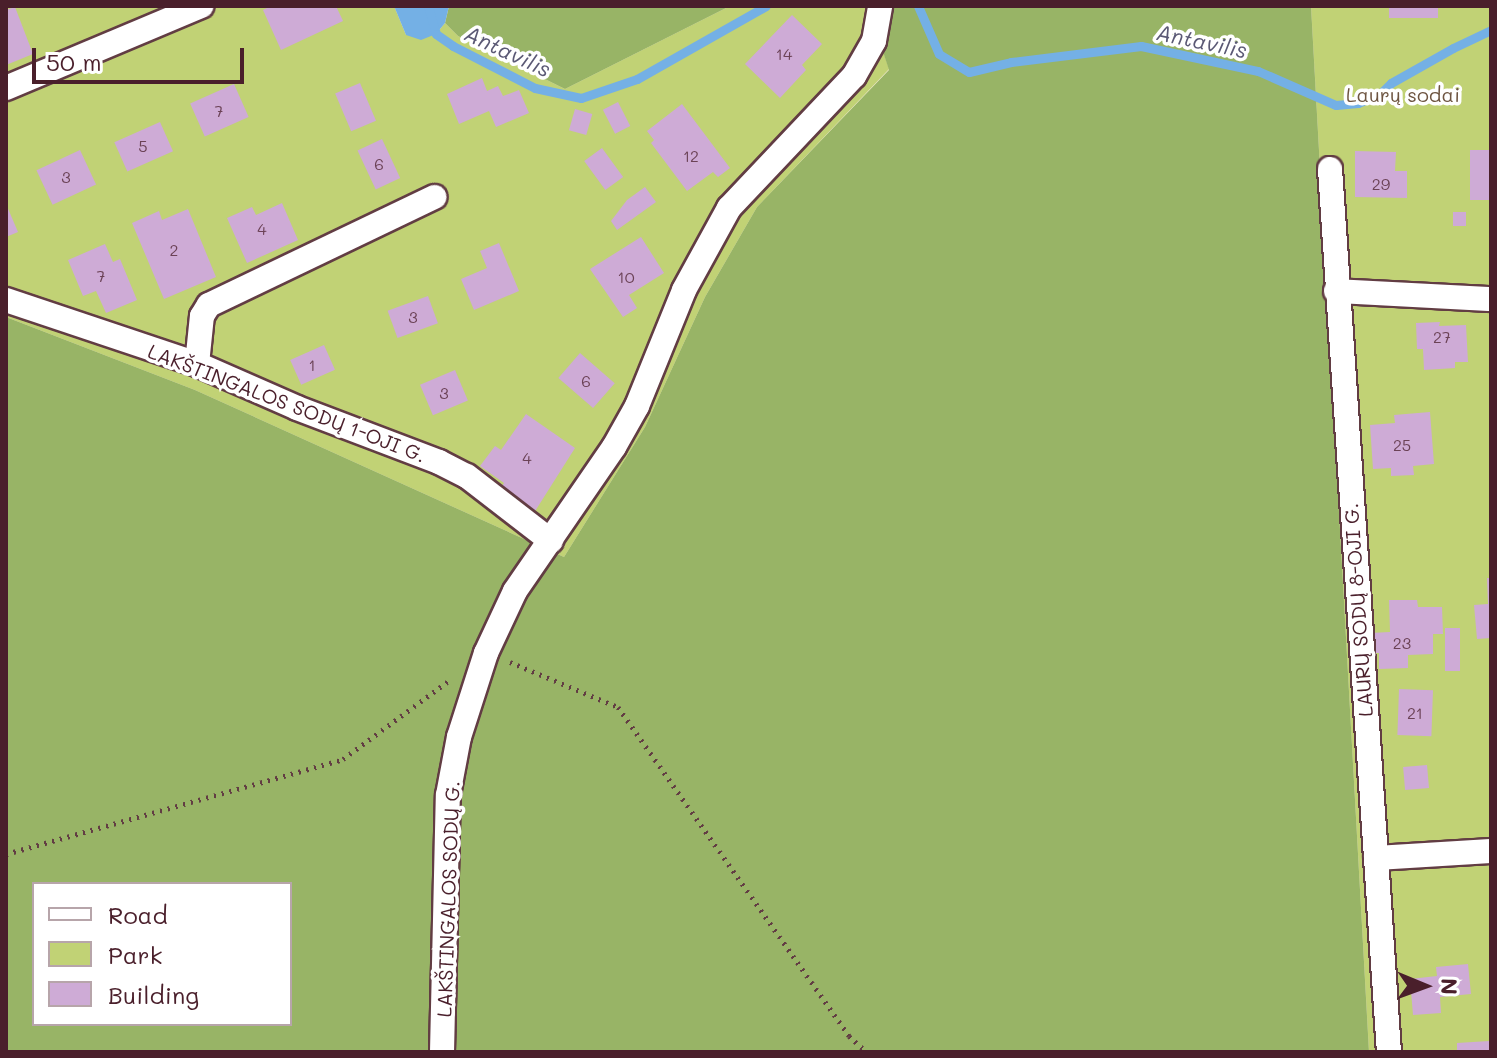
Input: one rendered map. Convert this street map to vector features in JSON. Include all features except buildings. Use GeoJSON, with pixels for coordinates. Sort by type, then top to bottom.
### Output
{"type":"FeatureCollection","features":[{"type":"Feature","properties":{"kind":"street"},"geometry":{"type":"LineString","coordinates":[[6,88],[201,6]]}},
{"type":"Feature","properties":{"kind":"street","name":"LAKŠTINGALOS SODŲ G."},"geometry":{"type":"LineString","coordinates":[[442,1052],[448,795],[459,737],[486,653],[515,591],[551,541],[637,406],[684,290],[729,208],[854,76],[874,41],[880,6]]}},
{"type":"Feature","properties":{"kind":"street","name":"LAURŲ SODŲ 8-OJI G."},"geometry":{"type":"LineString","coordinates":[[1330,169],[1389,1052]]}},
{"type":"Feature","properties":{"kind":"street"},"geometry":{"type":"LineString","coordinates":[[197,364],[202,316],[209,305],[434,197]]}},
{"type":"Feature","properties":{"kind":"street"},"geometry":{"type":"LineString","coordinates":[[1336,291],[1491,299]]}},
{"type":"Feature","properties":{"kind":"street","name":"LAKŠTINGALOS SODŲ 1-OJI G."},"geometry":{"type":"LineString","coordinates":[[6,300],[197,364],[297,408],[439,462],[467,476],[551,541]]}},
{"type":"Feature","properties":{"kind":"street"},"geometry":{"type":"LineString","coordinates":[[1376,858],[1491,851]]}},
{"type":"Feature","properties":{"kind":"path"},"geometry":{"type":"LineString","coordinates":[[6,854],[343,759],[486,653],[618,707],[849,1036],[867,1052]]}},
{"type":"Feature","properties":{"kind":"green space"},"geometry":{"type":"Polygon","coordinates":[[[6,6],[394,6],[406,35],[436,34],[445,23],[458,36],[565,89],[730,6],[868,6],[889,69],[757,207],[705,297],[645,427],[564,557],[195,390],[6,317],[6,6]]]}},
{"type":"Feature","properties":{"kind":"green space"},"geometry":{"type":"Polygon","coordinates":[[[449,6],[730,6],[565,89],[458,36],[445,23],[449,6]]]}},
{"type":"Feature","properties":{"kind":"green space"},"geometry":{"type":"Polygon","coordinates":[[[868,6],[1311,6],[1369,1052],[6,1052],[6,317],[195,390],[564,557],[645,427],[705,297],[757,207],[889,70],[868,6]]]}},
{"type":"Feature","properties":{"kind":"green space","name":"Laurų sodai"},"geometry":{"type":"Polygon","coordinates":[[[1311,6],[1491,6],[1491,1052],[1369,1052],[1311,6]]]}},
{"type":"Feature","properties":{"kind":"water"},"geometry":{"type":"Polygon","coordinates":[[[394,6],[449,6],[445,23],[436,34],[421,40],[406,35],[394,6]]]}},
{"type":"Feature","properties":{"kind":"waterway","name":"Antavilis"},"geometry":{"type":"LineString","coordinates":[[428,6],[436,34],[453,46],[535,88],[581,98],[637,79],[766,6]]}},
{"type":"Feature","properties":{"kind":"waterway","name":"Antavilis"},"geometry":{"type":"LineString","coordinates":[[918,6],[939,54],[969,72],[1011,62],[1141,46],[1258,71],[1336,105],[1358,103],[1381,93],[1391,83],[1491,30]]}}]}
